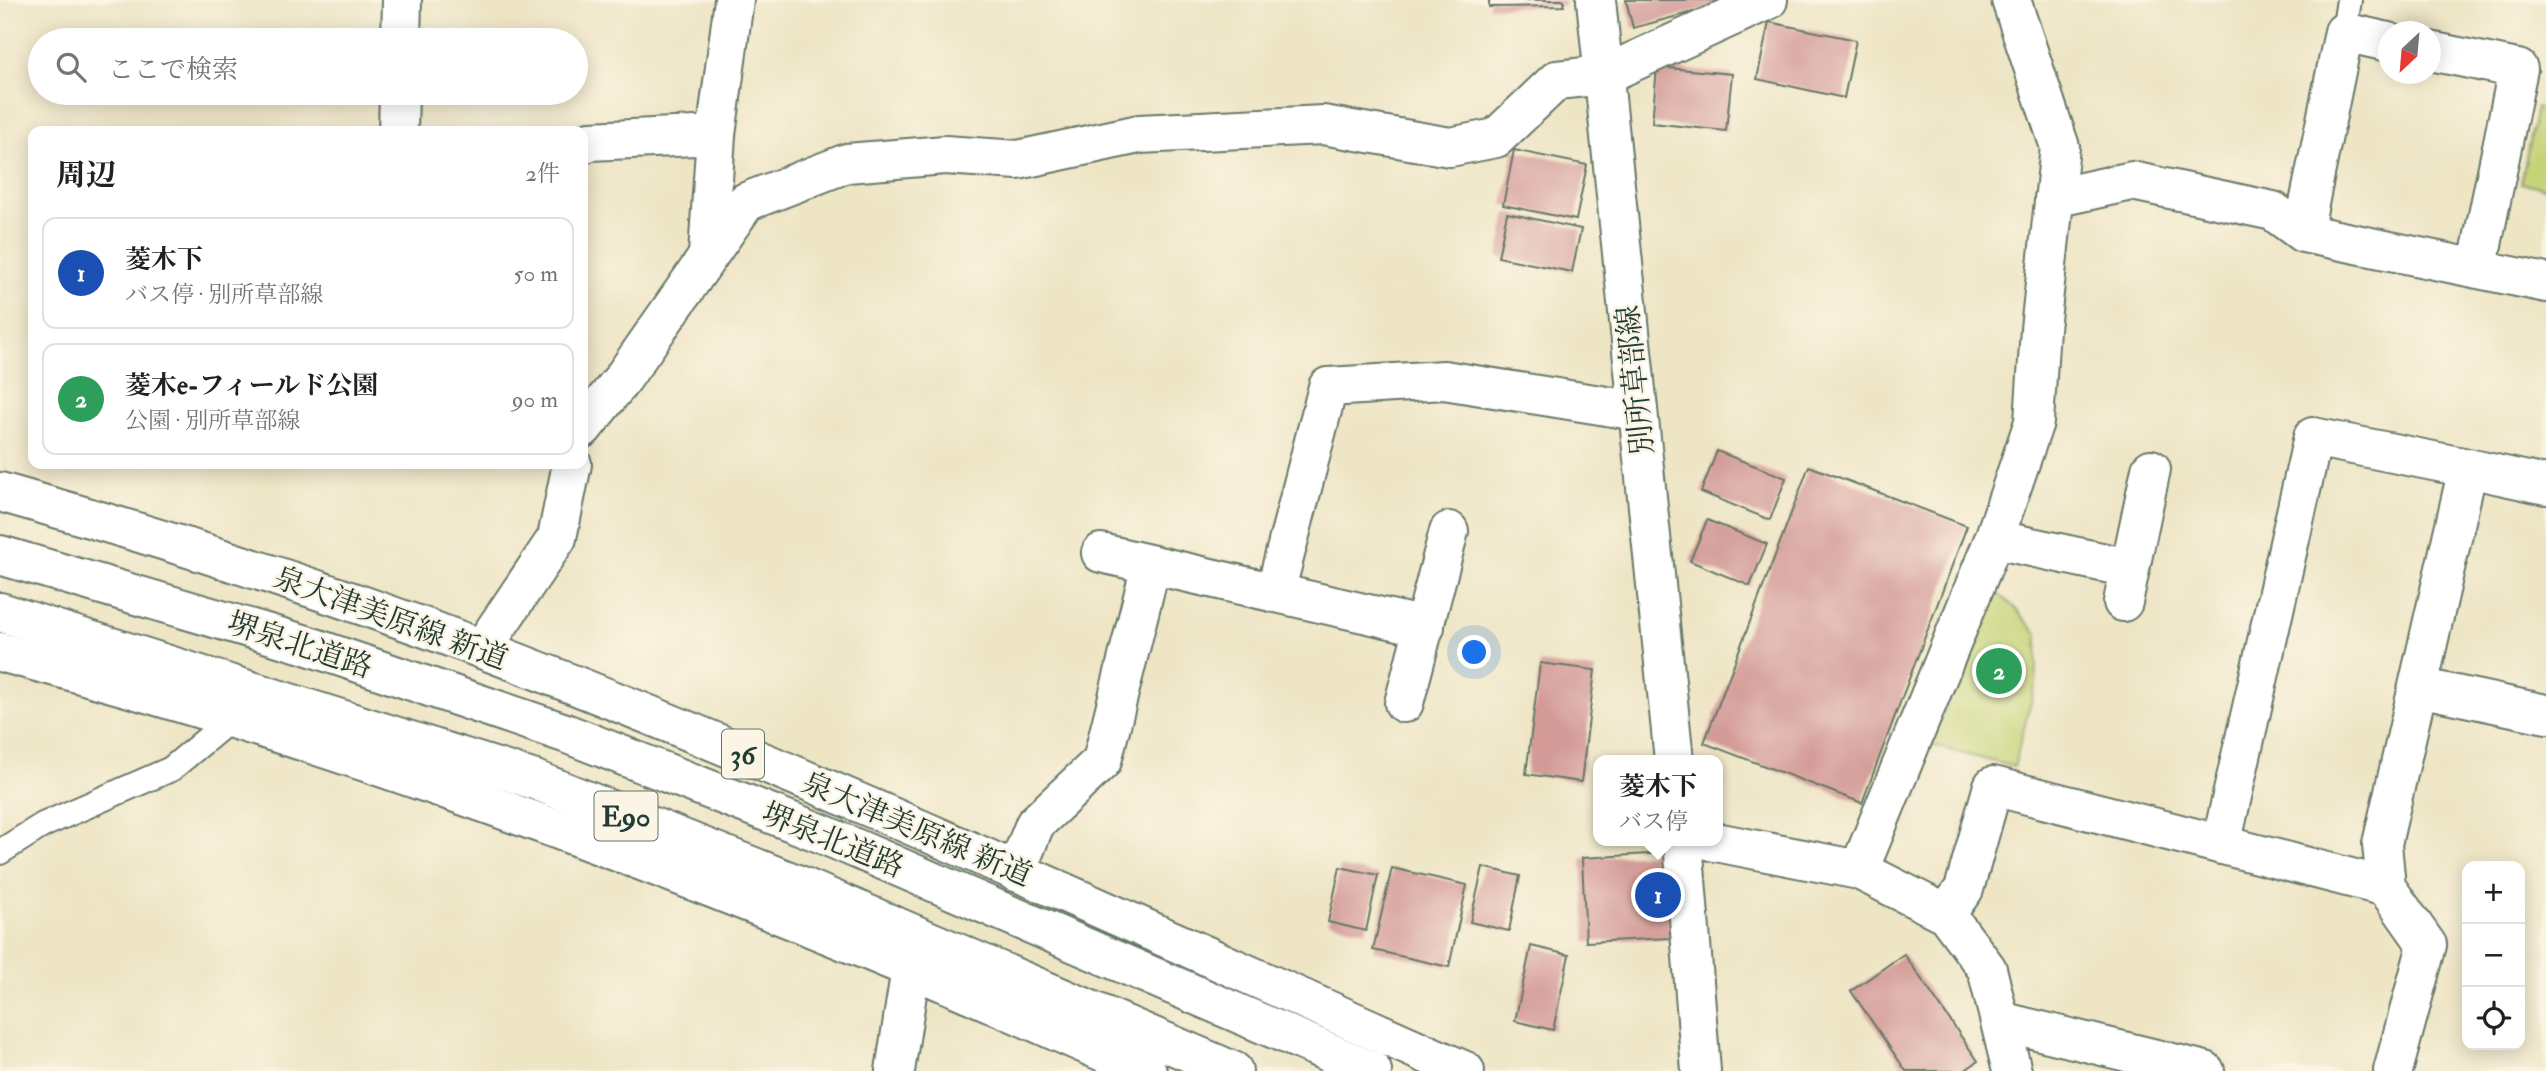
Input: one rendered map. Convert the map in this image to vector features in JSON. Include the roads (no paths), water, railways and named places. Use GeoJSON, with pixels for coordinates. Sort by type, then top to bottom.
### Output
{"type":"FeatureCollection","features":[{"type":"Feature","properties":{"kind":"main road"},"geometry":{"type":"LineString","coordinates":[[401,28],[402,0]]}},
{"type":"Feature","properties":{"kind":"main road"},"geometry":{"type":"LineString","coordinates":[[708,254],[716,135],[734,0]]}},
{"type":"Feature","properties":{"kind":"main road","name":"別所草部線"},"geometry":{"type":"LineString","coordinates":[[1595,0],[1673,755]]}},
{"type":"Feature","properties":{"kind":"main road"},"geometry":{"type":"LineString","coordinates":[[588,422],[624,378],[746,202],[847,163],[945,155],[1018,160],[1139,134],[1323,125],[1450,147],[1496,138],[1557,80],[1604,75],[1768,0]]}},
{"type":"Feature","properties":{"kind":"main road"},"geometry":{"type":"LineString","coordinates":[[1859,870],[1994,540],[2034,422],[2040,328],[2060,148],[2011,0]]}},
{"type":"Feature","properties":{"kind":"main road"},"geometry":{"type":"LineString","coordinates":[[2303,233],[2347,16],[2378,35]]}},
{"type":"Feature","properties":{"kind":"main road"},"geometry":{"type":"LineString","coordinates":[[2441,53],[2518,69],[2477,269]]}},
{"type":"Feature","properties":{"kind":"main road"},"geometry":{"type":"LineString","coordinates":[[398,126],[399,105]]}},
{"type":"Feature","properties":{"kind":"main road"},"geometry":{"type":"LineString","coordinates":[[588,142],[716,135]]}},
{"type":"Feature","properties":{"kind":"main road"},"geometry":{"type":"LineString","coordinates":[[2054,198],[2132,181],[2273,211],[2303,233],[2546,283]]}},
{"type":"Feature","properties":{"kind":"main road"},"geometry":{"type":"LineString","coordinates":[[1275,593],[1328,387],[1444,380],[1639,411]]}},
{"type":"Feature","properties":{"kind":"main road"},"geometry":{"type":"LineString","coordinates":[[2221,845],[2313,438],[2546,485]]}},
{"type":"Feature","properties":{"kind":"main road"},"geometry":{"type":"LineString","coordinates":[[2393,1071],[2427,945],[2386,887],[2382,844],[2468,468]]}},
{"type":"Feature","properties":{"kind":"main road"},"geometry":{"type":"LineString","coordinates":[[482,649],[557,538],[571,469]]}},
{"type":"Feature","properties":{"kind":"main road"},"geometry":{"type":"LineString","coordinates":[[1994,540],[2126,585],[2151,469]]}},
{"type":"Feature","properties":{"kind":"main road","name":"泉大津美原線 新道"},"geometry":{"type":"LineString","coordinates":[[0,492],[272,574],[482,649],[760,761],[1465,1071]]}},
{"type":"Feature","properties":{"kind":"main road"},"geometry":{"type":"LineString","coordinates":[[1404,703],[1450,531]]}},
{"type":"Feature","properties":{"kind":"main road"},"geometry":{"type":"LineString","coordinates":[[1101,553],[1424,628]]}},
{"type":"Feature","properties":{"kind":"main road","name":"堺泉北道路"},"geometry":{"type":"LineString","coordinates":[[0,555],[303,645],[565,733],[820,833],[1372,1071]]}},
{"type":"Feature","properties":{"kind":"main road"},"geometry":{"type":"LineString","coordinates":[[1016,872],[1035,824],[1102,761],[1151,565]]}},
{"type":"Feature","properties":{"kind":"main road","name":"堺泉北道路"},"geometry":{"type":"LineString","coordinates":[[0,612],[535,780],[799,885],[1233,1071]]}},
{"type":"Feature","properties":{"kind":"main road"},"geometry":{"type":"LineString","coordinates":[[0,652],[231,719],[419,779],[655,866],[911,968],[1147,1071]]}},
{"type":"Feature","properties":{"kind":"main road"},"geometry":{"type":"LineString","coordinates":[[2418,687],[2546,714]]}},
{"type":"Feature","properties":{"kind":"main road"},"geometry":{"type":"LineString","coordinates":[[1946,914],[1964,889],[1993,786],[2386,887]]}},
{"type":"Feature","properties":{"kind":"main road"},"geometry":{"type":"LineString","coordinates":[[1723,843],[1859,870],[1946,914],[1987,970],[2012,1071]]}},
{"type":"Feature","properties":{"kind":"main road"},"geometry":{"type":"LineString","coordinates":[[1683,846],[1701,1071]]}},
{"type":"Feature","properties":{"kind":"main road"},"geometry":{"type":"LineString","coordinates":[[895,1071],[911,968]]}},
{"type":"Feature","properties":{"kind":"main road"},"geometry":{"type":"LineString","coordinates":[[2000,1021],[2205,1071]]}},
{"type":"Feature","properties":{"kind":"lane"},"geometry":{"type":"LineString","coordinates":[[0,852],[43,825],[171,769],[231,719]]}},
{"type":"Feature","properties":{"kind":"place","name":"菱木e-フィールド公園"},"geometry":{"type":"Point","coordinates":[1999,671]}},
{"type":"Feature","properties":{"kind":"place","name":"菱木下"},"geometry":{"type":"Point","coordinates":[1658,895]}}]}
